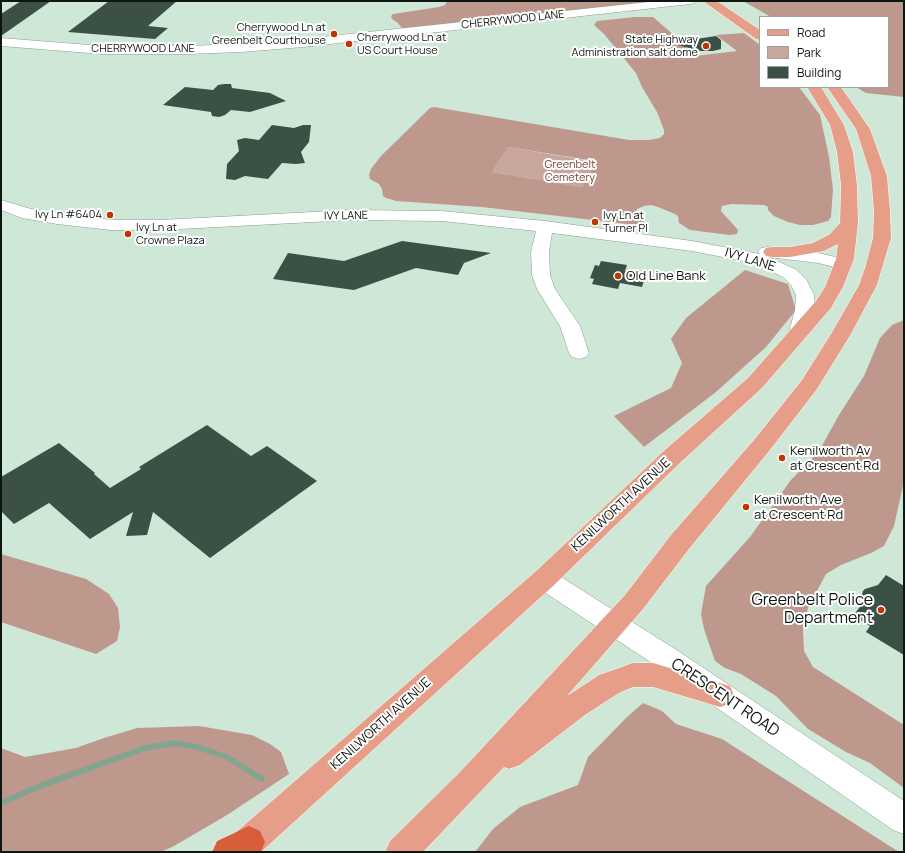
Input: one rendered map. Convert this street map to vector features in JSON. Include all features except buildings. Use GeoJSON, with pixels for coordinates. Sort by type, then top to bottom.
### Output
{"type":"FeatureCollection","features":[{"type":"Feature","properties":{"kind":"main road"},"geometry":{"type":"LineString","coordinates":[[710,1],[759,35]]}},
{"type":"Feature","properties":{"kind":"main road"},"geometry":{"type":"LineString","coordinates":[[725,1],[759,22]]}},
{"type":"Feature","properties":{"kind":"main road","name":"KENILWORTH AVENUE"},"geometry":{"type":"LineString","coordinates":[[238,849],[544,579],[674,455],[755,383],[824,304],[834,287],[843,264],[848,244],[849,186],[842,142],[832,114],[815,88]]}},
{"type":"Feature","properties":{"kind":"main road"},"geometry":{"type":"LineString","coordinates":[[401,852],[471,782],[634,602],[680,542],[762,445],[810,384],[868,285],[882,238],[882,197],[879,176],[863,129],[835,88]]}},
{"type":"Feature","properties":{"kind":"main road"},"geometry":{"type":"LineString","coordinates":[[772,252],[790,252],[818,248],[836,238],[849,223]]}},
{"type":"Feature","properties":{"kind":"main road"},"geometry":{"type":"LineString","coordinates":[[843,264],[848,267],[855,277],[858,302]]}},
{"type":"Feature","properties":{"kind":"main road"},"geometry":{"type":"LineString","coordinates":[[471,782],[575,706],[620,678],[632,675],[653,675],[720,694]]}},
{"type":"Feature","properties":{"kind":"street","name":"CHERRYWOOD LANE"},"geometry":{"type":"LineString","coordinates":[[3,48],[18,44],[102,50],[241,48],[303,43],[690,1]]}},
{"type":"Feature","properties":{"kind":"street","name":"IVY LANE"},"geometry":{"type":"LineString","coordinates":[[1,205],[28,214],[57,220],[111,225],[161,225],[281,218],[378,215],[465,218],[545,226],[692,246],[753,258],[775,266],[789,274],[799,283],[806,295],[805,310],[799,332]]}},
{"type":"Feature","properties":{"kind":"street"},"geometry":{"type":"LineString","coordinates":[[545,226],[539,263],[541,275],[546,289],[570,326],[579,353]]}},
{"type":"Feature","properties":{"kind":"street","name":"IVY LANE"},"geometry":{"type":"LineString","coordinates":[[692,246],[772,252],[818,258],[843,264]]}},
{"type":"Feature","properties":{"kind":"street","name":"CRESCENT ROAD"},"geometry":{"type":"LineString","coordinates":[[544,579],[720,694],[904,819]]}},
{"type":"Feature","properties":{"kind":"green space","name":"Greenbelt Cemetery"},"geometry":{"type":"Polygon","coordinates":[[[508,147],[596,162],[582,187],[492,172],[508,147]]]}},
{"type":"Feature","properties":{"kind":"shaded area"},"geometry":{"type":"Polygon","coordinates":[[[447,1],[648,1],[650,5],[405,32],[398,23],[392,19],[391,16],[393,14],[439,7],[445,5],[447,1]]]}},
{"type":"Feature","properties":{"kind":"shaded area"},"geometry":{"type":"Polygon","coordinates":[[[743,1],[904,1],[904,97],[866,93],[858,88],[889,88],[889,16],[769,16],[743,1]]]}},
{"type":"Feature","properties":{"kind":"shaded area"},"geometry":{"type":"Polygon","coordinates":[[[635,17],[653,17],[695,56],[737,51],[716,35],[744,33],[759,44],[759,88],[800,88],[820,115],[829,157],[833,190],[831,217],[828,221],[813,225],[800,225],[774,216],[768,210],[768,207],[764,205],[731,204],[722,206],[721,211],[738,230],[737,234],[730,235],[690,230],[679,223],[678,216],[675,214],[651,205],[637,209],[636,213],[644,222],[635,225],[482,207],[396,201],[383,196],[382,189],[379,184],[370,179],[369,175],[371,169],[381,156],[430,108],[434,107],[629,140],[649,140],[660,138],[664,134],[664,130],[657,112],[642,87],[636,73],[604,34],[594,25],[597,21],[635,17]],[[508,147],[492,172],[582,187],[596,162],[508,147]]]}},
{"type":"Feature","properties":{"kind":"shaded area"},"geometry":{"type":"Polygon","coordinates":[[[745,270],[788,284],[796,310],[766,347],[716,392],[644,447],[614,416],[671,388],[682,363],[671,339],[686,318],[745,270]]]}},
{"type":"Feature","properties":{"kind":"shaded area"},"geometry":{"type":"Polygon","coordinates":[[[904,320],[904,481],[894,526],[884,546],[841,565],[826,574],[808,608],[803,630],[804,651],[813,667],[904,725],[904,788],[870,763],[846,752],[808,729],[776,696],[741,674],[725,668],[715,661],[704,629],[701,614],[706,586],[750,537],[791,480],[819,451],[839,415],[864,376],[880,338],[892,325],[904,320]]]}},
{"type":"Feature","properties":{"kind":"shaded area"},"geometry":{"type":"Polygon","coordinates":[[[1,554],[86,579],[109,594],[118,608],[120,627],[117,641],[96,654],[1,622],[1,554]]]}},
{"type":"Feature","properties":{"kind":"shaded area"},"geometry":{"type":"Polygon","coordinates":[[[643,703],[662,711],[676,724],[722,739],[899,852],[475,852],[493,829],[520,807],[578,785],[588,757],[626,718],[643,703]]]}},
{"type":"Feature","properties":{"kind":"shaded area"},"geometry":{"type":"Polygon","coordinates":[[[199,726],[252,735],[270,744],[281,752],[289,774],[227,815],[161,852],[1,852],[1,748],[25,757],[76,748],[137,728],[199,726]]]}},
{"type":"Feature","properties":{"kind":"waterway"},"geometry":{"type":"LineString","coordinates":[[1,803],[39,786],[145,748],[176,743],[200,748],[227,757],[262,779]]}},
{"type":"Feature","properties":{"kind":"place","name":"Cherrywood Ln at Greenbelt Courthouse"},"geometry":{"type":"Point","coordinates":[334,34]}},
{"type":"Feature","properties":{"kind":"place","name":"Cherrywood Ln at US Court House"},"geometry":{"type":"Point","coordinates":[349,44]}},
{"type":"Feature","properties":{"kind":"place","name":"State Highway Administration salt dome"},"geometry":{"type":"Point","coordinates":[706,46]}},
{"type":"Feature","properties":{"kind":"place","name":"Ivy Ln #6404"},"geometry":{"type":"Point","coordinates":[110,215]}},
{"type":"Feature","properties":{"kind":"place","name":"Ivy Ln at Turner Pl"},"geometry":{"type":"Point","coordinates":[595,222]}},
{"type":"Feature","properties":{"kind":"place","name":"Ivy Ln at Crowne Plaza"},"geometry":{"type":"Point","coordinates":[128,234]}},
{"type":"Feature","properties":{"kind":"place","name":"Old Line Bank"},"geometry":{"type":"Point","coordinates":[618,276]}},
{"type":"Feature","properties":{"kind":"place","name":"Kenilworth Av at Crescent Rd"},"geometry":{"type":"Point","coordinates":[782,458]}},
{"type":"Feature","properties":{"kind":"place","name":"Kenilworth Ave at Crescent Rd"},"geometry":{"type":"Point","coordinates":[746,507]}},
{"type":"Feature","properties":{"kind":"place","name":"Greenbelt Police Department"},"geometry":{"type":"Point","coordinates":[881,610]}}]}
